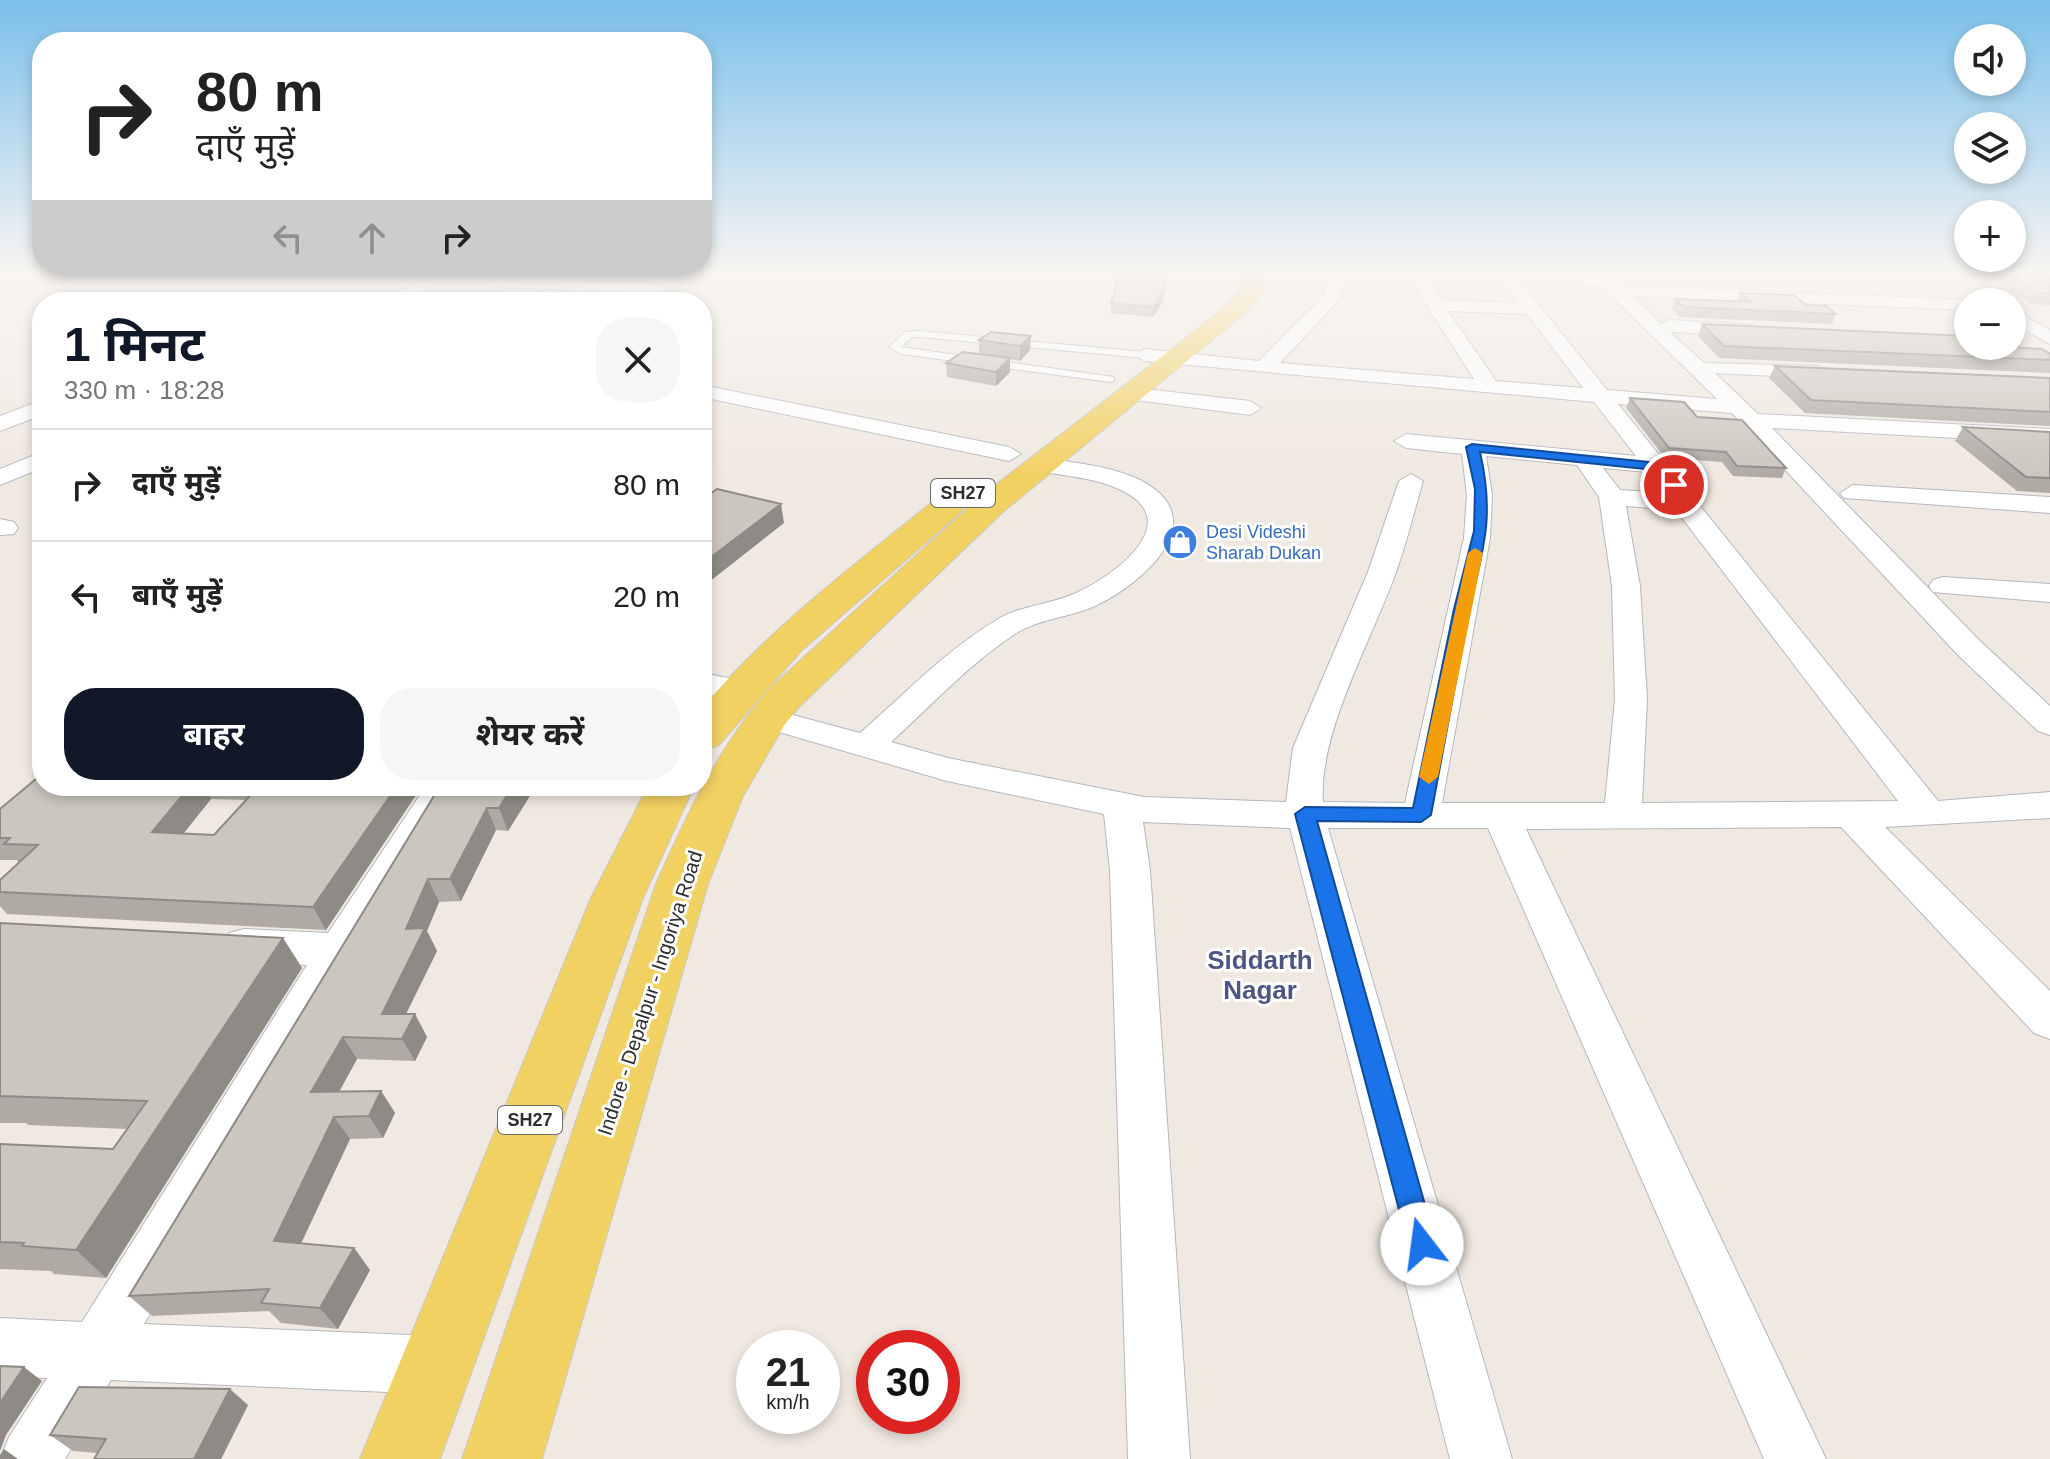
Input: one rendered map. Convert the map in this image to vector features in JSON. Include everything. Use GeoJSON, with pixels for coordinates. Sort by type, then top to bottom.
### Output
{"type":"FeatureCollection","features":[{"type":"Feature","properties":{"kind":"main road","name":"Indore - Depalpur - Ingoriya Road"},"geometry":{"type":"LineString","coordinates":[[712,730],[851,632],[1024,459],[1139,372],[1177,339]]}},
{"type":"Feature","properties":{"kind":"main road","name":"Indore - Depalpur - Ingoriya Road"},"geometry":{"type":"LineString","coordinates":[[1139,372],[1192,339]]}},
{"type":"Feature","properties":{"kind":"main road","name":"Indore - Depalpur - Ingoriya Road"},"geometry":{"type":"LineString","coordinates":[[502,1459],[682,884],[719,796],[752,704]]}},
{"type":"Feature","properties":{"kind":"main road","name":"SH27"},"geometry":{"type":"LineString","coordinates":[[400,1459],[617,898],[666,796]]}},
{"type":"Feature","properties":{"kind":"street"},"geometry":{"type":"LineString","coordinates":[[1264,368],[1292,339]]}},
{"type":"Feature","properties":{"kind":"street"},"geometry":{"type":"LineString","coordinates":[[1461,339],[1475,358],[1489,387]]}},
{"type":"Feature","properties":{"kind":"street"},"geometry":{"type":"LineString","coordinates":[[1557,339],[1928,814]]}},
{"type":"Feature","properties":{"kind":"street"},"geometry":{"type":"LineString","coordinates":[[1666,339],[1745,414],[1969,648],[2050,724]]}},
{"type":"Feature","properties":{"kind":"street"},"geometry":{"type":"LineString","coordinates":[[2026,341],[2050,340]]}},
{"type":"Feature","properties":{"kind":"street"},"geometry":{"type":"LineString","coordinates":[[1712,367],[1835,372]]}},
{"type":"Feature","properties":{"kind":"street"},"geometry":{"type":"LineString","coordinates":[[1139,372],[1264,368],[1602,396],[1745,414],[2050,436]]}},
{"type":"Feature","properties":{"kind":"street"},"geometry":{"type":"LineString","coordinates":[[1139,372],[1250,408]]}},
{"type":"Feature","properties":{"kind":"street"},"geometry":{"type":"LineString","coordinates":[[712,393],[1024,459],[1135,487],[1152,501],[1158,514],[1162,530],[1157,543],[1137,565],[1084,600],[1028,615],[995,635],[866,746]]}},
{"type":"Feature","properties":{"kind":"street"},"geometry":{"type":"LineString","coordinates":[[0,410],[32,398]]}},
{"type":"Feature","properties":{"kind":"street"},"geometry":{"type":"LineString","coordinates":[[0,424],[32,411]]}},
{"type":"Feature","properties":{"kind":"street"},"geometry":{"type":"LineString","coordinates":[[0,437],[32,442]]}},
{"type":"Feature","properties":{"kind":"street"},"geometry":{"type":"LineString","coordinates":[[1481,1459],[1305,814],[1303,769],[1382,572],[1408,461],[1472,447],[1659,466]]}},
{"type":"Feature","properties":{"kind":"street"},"geometry":{"type":"LineString","coordinates":[[1421,815],[1461,609],[1481,531],[1482,489],[1472,447]]}},
{"type":"Feature","properties":{"kind":"street"},"geometry":{"type":"LineString","coordinates":[[1585,459],[1612,497],[1626,586],[1631,699],[1623,816]]}},
{"type":"Feature","properties":{"kind":"street"},"geometry":{"type":"LineString","coordinates":[[0,478],[32,464]]}},
{"type":"Feature","properties":{"kind":"street"},"geometry":{"type":"LineString","coordinates":[[1853,493],[2050,505]]}},
{"type":"Feature","properties":{"kind":"street"},"geometry":{"type":"LineString","coordinates":[[1612,497],[1688,503]]}},
{"type":"Feature","properties":{"kind":"street"},"geometry":{"type":"LineString","coordinates":[[1943,586],[2050,593]]}},
{"type":"Feature","properties":{"kind":"street"},"geometry":{"type":"LineString","coordinates":[[712,687],[866,746],[947,769],[1122,807],[1223,815],[1501,816],[1928,814],[2046,810]]}},
{"type":"Feature","properties":{"kind":"street"},"geometry":{"type":"LineString","coordinates":[[31,1459],[339,950],[438,796]]}},
{"type":"Feature","properties":{"kind":"street"},"geometry":{"type":"LineString","coordinates":[[1122,807],[1130,870],[1159,1459]]}},
{"type":"Feature","properties":{"kind":"street"},"geometry":{"type":"LineString","coordinates":[[1850,814],[2050,1020]]}},
{"type":"Feature","properties":{"kind":"street"},"geometry":{"type":"LineString","coordinates":[[1501,816],[1795,1459]]}},
{"type":"Feature","properties":{"kind":"street"},"geometry":{"type":"LineString","coordinates":[[200,943],[339,950]]}},
{"type":"Feature","properties":{"kind":"street"},"geometry":{"type":"LineString","coordinates":[[0,1347],[435,1365]]}},
{"type":"Feature","properties":{"kind":"lane"},"geometry":{"type":"LineString","coordinates":[[903,339],[894,347],[901,351],[1024,368],[1139,372]]}},
{"type":"Feature","properties":{"kind":"lane"},"geometry":{"type":"LineString","coordinates":[[978,339],[1045,345],[1139,372]]}},
{"type":"Feature","properties":{"kind":"lane"},"geometry":{"type":"LineString","coordinates":[[1024,368],[1045,345]]}},
{"type":"Feature","properties":{"kind":"building"},"geometry":{"type":"Polygon","coordinates":[[[980,339],[1028,339],[1020,346],[980,339]]]}},
{"type":"Feature","properties":{"kind":"building"},"geometry":{"type":"Polygon","coordinates":[[[1717,339],[1954,339],[1954,356],[1724,346],[1717,339]]]}},
{"type":"Feature","properties":{"kind":"building"},"geometry":{"type":"Polygon","coordinates":[[[2026,348],[2042,349],[2050,354],[2050,360],[2026,359],[2026,348]]]}},
{"type":"Feature","properties":{"kind":"building"},"geometry":{"type":"Polygon","coordinates":[[[963,352],[1010,358],[996,372],[946,363],[963,352]]]}},
{"type":"Feature","properties":{"kind":"building"},"geometry":{"type":"Polygon","coordinates":[[[1775,366],[2050,378],[2050,412],[1811,400],[1775,366]]]}},
{"type":"Feature","properties":{"kind":"building"},"geometry":{"type":"Polygon","coordinates":[[[1630,398],[1684,402],[1697,417],[1742,420],[1786,468],[1737,466],[1726,452],[1669,448],[1630,398]]]}},
{"type":"Feature","properties":{"kind":"building"},"geometry":{"type":"Polygon","coordinates":[[[1963,427],[2050,432],[2050,478],[2026,477],[1963,427]]]}},
{"type":"Feature","properties":{"kind":"building"},"geometry":{"type":"Polygon","coordinates":[[[717,489],[781,504],[712,556],[712,492],[717,489]]]}},
{"type":"Feature","properties":{"kind":"building"},"geometry":{"type":"Polygon","coordinates":[[[32,782],[32,796],[182,796],[152,832],[214,835],[250,796],[390,796],[313,907],[0,892],[0,880],[38,845],[4,844],[10,838],[0,838],[0,809],[32,782]]]}},
{"type":"Feature","properties":{"kind":"building"},"geometry":{"type":"Polygon","coordinates":[[[434,796],[507,796],[499,808],[487,808],[450,879],[428,879],[406,929],[425,928],[382,1014],[415,1014],[402,1039],[343,1037],[311,1092],[381,1091],[369,1116],[334,1117],[274,1241],[354,1248],[320,1308],[261,1303],[269,1289],[129,1296],[434,796]]]}},
{"type":"Feature","properties":{"kind":"building"},"geometry":{"type":"Polygon","coordinates":[[[0,923],[283,938],[76,1250],[0,1242],[0,1144],[113,1149],[147,1101],[0,1096],[0,923]]]}},
{"type":"Feature","properties":{"kind":"building"},"geometry":{"type":"Polygon","coordinates":[[[0,1366],[24,1367],[0,1403],[0,1366]]]}},
{"type":"Feature","properties":{"kind":"building"},"geometry":{"type":"Polygon","coordinates":[[[79,1387],[230,1389],[194,1459],[94,1459],[106,1439],[50,1435],[79,1387]]]}},
{"type":"Feature","properties":{"kind":"slow traffic"},"geometry":{"type":"LineString","coordinates":[[1429,777],[1461,609],[1475,553]]}},
{"type":"Feature","properties":{"kind":"place","name":"Desi Videshi Sharab Dukan"},"geometry":{"type":"Point","coordinates":[1180,542]}},
{"type":"Feature","properties":{"kind":"district","name":"Siddarth Nagar"},"geometry":{"type":"Point","coordinates":[1260,975]}},
{"type":"Feature","properties":{"kind":"route"},"geometry":{"type":"LineString","coordinates":[[1422,1244],[1305,814],[1421,815],[1461,609],[1481,531],[1482,489],[1472,447],[1659,466],[1674,485]]}}]}
